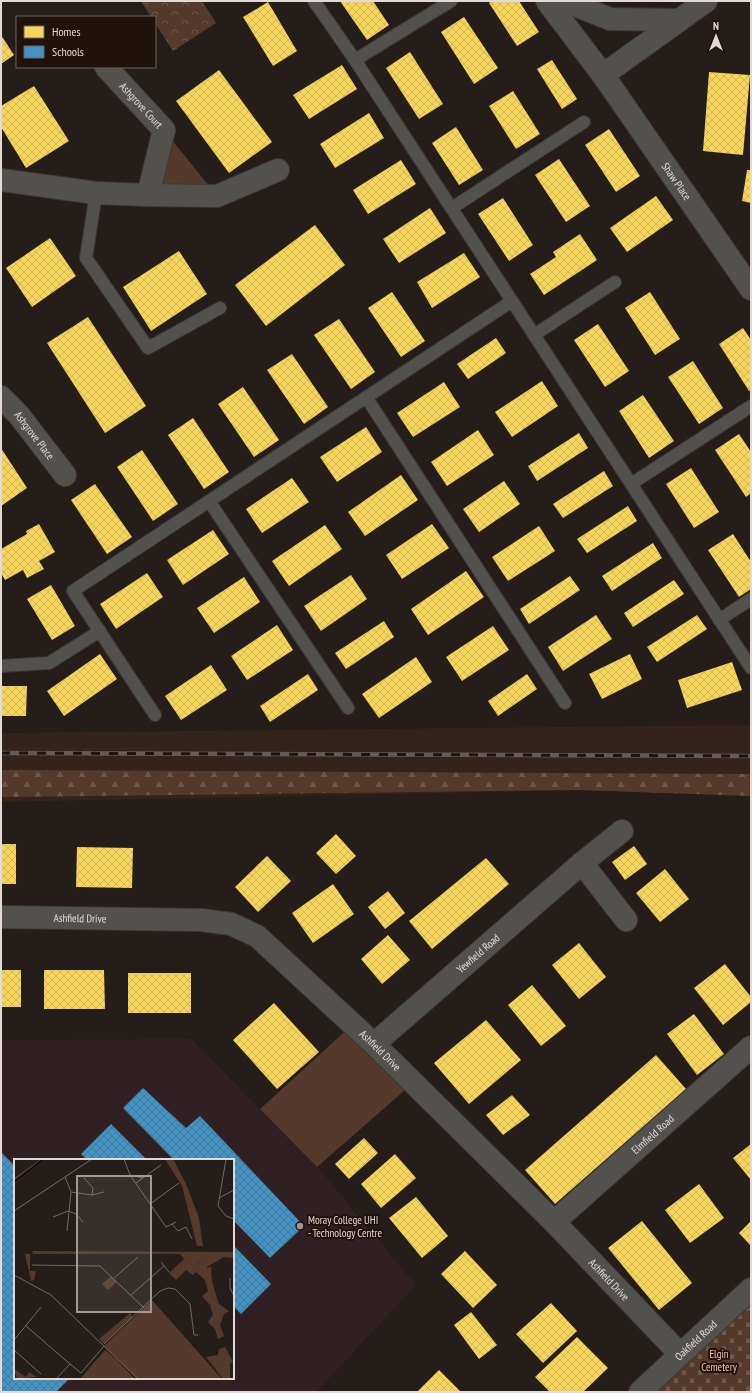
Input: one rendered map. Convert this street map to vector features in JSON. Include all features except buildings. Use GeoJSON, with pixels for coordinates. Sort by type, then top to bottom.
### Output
{"type":"FeatureCollection","features":[{"type":"Feature","properties":{"kind":"street","name":"Shaw Place"},"geometry":{"type":"LineString","coordinates":[[547,1],[603,75],[751,288]]}},
{"type":"Feature","properties":{"kind":"street"},"geometry":{"type":"LineString","coordinates":[[566,1],[610,19],[679,20]]}},
{"type":"Feature","properties":{"kind":"street"},"geometry":{"type":"LineString","coordinates":[[603,75],[706,1]]}},
{"type":"Feature","properties":{"kind":"street","name":"Ashgrove Court"},"geometry":{"type":"LineString","coordinates":[[107,68],[164,130],[148,195]]}},
{"type":"Feature","properties":{"kind":"street"},"geometry":{"type":"LineString","coordinates":[[1,180],[96,193],[217,196],[278,170]]}},
{"type":"Feature","properties":{"kind":"street","name":"Ashgrove Place"},"geometry":{"type":"LineString","coordinates":[[1,398],[18,414],[65,475]]}},
{"type":"Feature","properties":{"kind":"street","name":"Yewfield Road"},"geometry":{"type":"LineString","coordinates":[[374,1044],[582,863],[622,831]]}},
{"type":"Feature","properties":{"kind":"street"},"geometry":{"type":"LineString","coordinates":[[582,863],[626,920]]}},
{"type":"Feature","properties":{"kind":"street","name":"Ashfield Drive"},"geometry":{"type":"LineString","coordinates":[[1,917],[202,920],[231,924],[257,936],[374,1044],[554,1222],[680,1354]]}},
{"type":"Feature","properties":{"kind":"street","name":"Elmfield Road"},"geometry":{"type":"LineString","coordinates":[[554,1222],[751,1047]]}},
{"type":"Feature","properties":{"kind":"street","name":"Oakfield Road"},"geometry":{"type":"LineString","coordinates":[[640,1392],[751,1289]]}},
{"type":"Feature","properties":{"kind":"lane"},"geometry":{"type":"LineString","coordinates":[[314,1],[355,60],[452,208],[751,668]]}},
{"type":"Feature","properties":{"kind":"lane"},"geometry":{"type":"LineString","coordinates":[[355,60],[451,1]]}},
{"type":"Feature","properties":{"kind":"lane"},"geometry":{"type":"LineString","coordinates":[[452,208],[584,122]]}},
{"type":"Feature","properties":{"kind":"lane"},"geometry":{"type":"LineString","coordinates":[[96,193],[86,258],[148,348],[220,308]]}},
{"type":"Feature","properties":{"kind":"lane"},"geometry":{"type":"LineString","coordinates":[[534,335],[615,282]]}},
{"type":"Feature","properties":{"kind":"lane"},"geometry":{"type":"LineString","coordinates":[[156,715],[73,591],[512,301]]}},
{"type":"Feature","properties":{"kind":"lane"},"geometry":{"type":"LineString","coordinates":[[366,397],[565,703]]}},
{"type":"Feature","properties":{"kind":"lane"},"geometry":{"type":"LineString","coordinates":[[631,484],[751,406]]}},
{"type":"Feature","properties":{"kind":"lane"},"geometry":{"type":"LineString","coordinates":[[209,501],[348,708]]}},
{"type":"Feature","properties":{"kind":"lane"},"geometry":{"type":"LineString","coordinates":[[720,620],[751,599]]}},
{"type":"Feature","properties":{"kind":"lane"},"geometry":{"type":"LineString","coordinates":[[1,666],[49,663],[100,631]]}},
{"type":"Feature","properties":{"kind":"shaded area"},"geometry":{"type":"Polygon","coordinates":[[[751,725],[751,796],[580,790],[1,802],[1,733],[751,725]]]}},
{"type":"Feature","properties":{"kind":"shaded area","name":"Moray College UHI - Technology Centre"},"geometry":{"type":"Polygon","coordinates":[[[191,1039],[317,1167],[416,1285],[316,1392],[1,1392],[1,1040],[191,1039]]]}},
{"type":"Feature","properties":{"kind":"green space"},"geometry":{"type":"Polygon","coordinates":[[[141,1],[202,1],[216,23],[173,51],[156,25],[156,16],[150,16],[141,1]]]}},
{"type":"Feature","properties":{"kind":"green space"},"geometry":{"type":"Polygon","coordinates":[[[164,130],[217,196],[148,195],[164,130]]]}},
{"type":"Feature","properties":{"kind":"green space"},"geometry":{"type":"Polygon","coordinates":[[[1,770],[751,774],[751,796],[580,790],[1,797],[1,770]]]}},
{"type":"Feature","properties":{"kind":"green space"},"geometry":{"type":"Polygon","coordinates":[[[352,1025],[413,1083],[317,1167],[260,1109],[352,1025]]]}},
{"type":"Feature","properties":{"kind":"green space","name":"Elgin Cemetery"},"geometry":{"type":"Polygon","coordinates":[[[751,1289],[751,1392],[640,1392],[751,1289]]]}},
{"type":"Feature","properties":{"kind":"railway"},"geometry":{"type":"LineString","coordinates":[[1,753],[751,756]]}},
{"type":"Feature","properties":{"kind":"place","name":"Moray College UHI - Technology Centre"},"geometry":{"type":"Point","coordinates":[300,1226]}}]}
